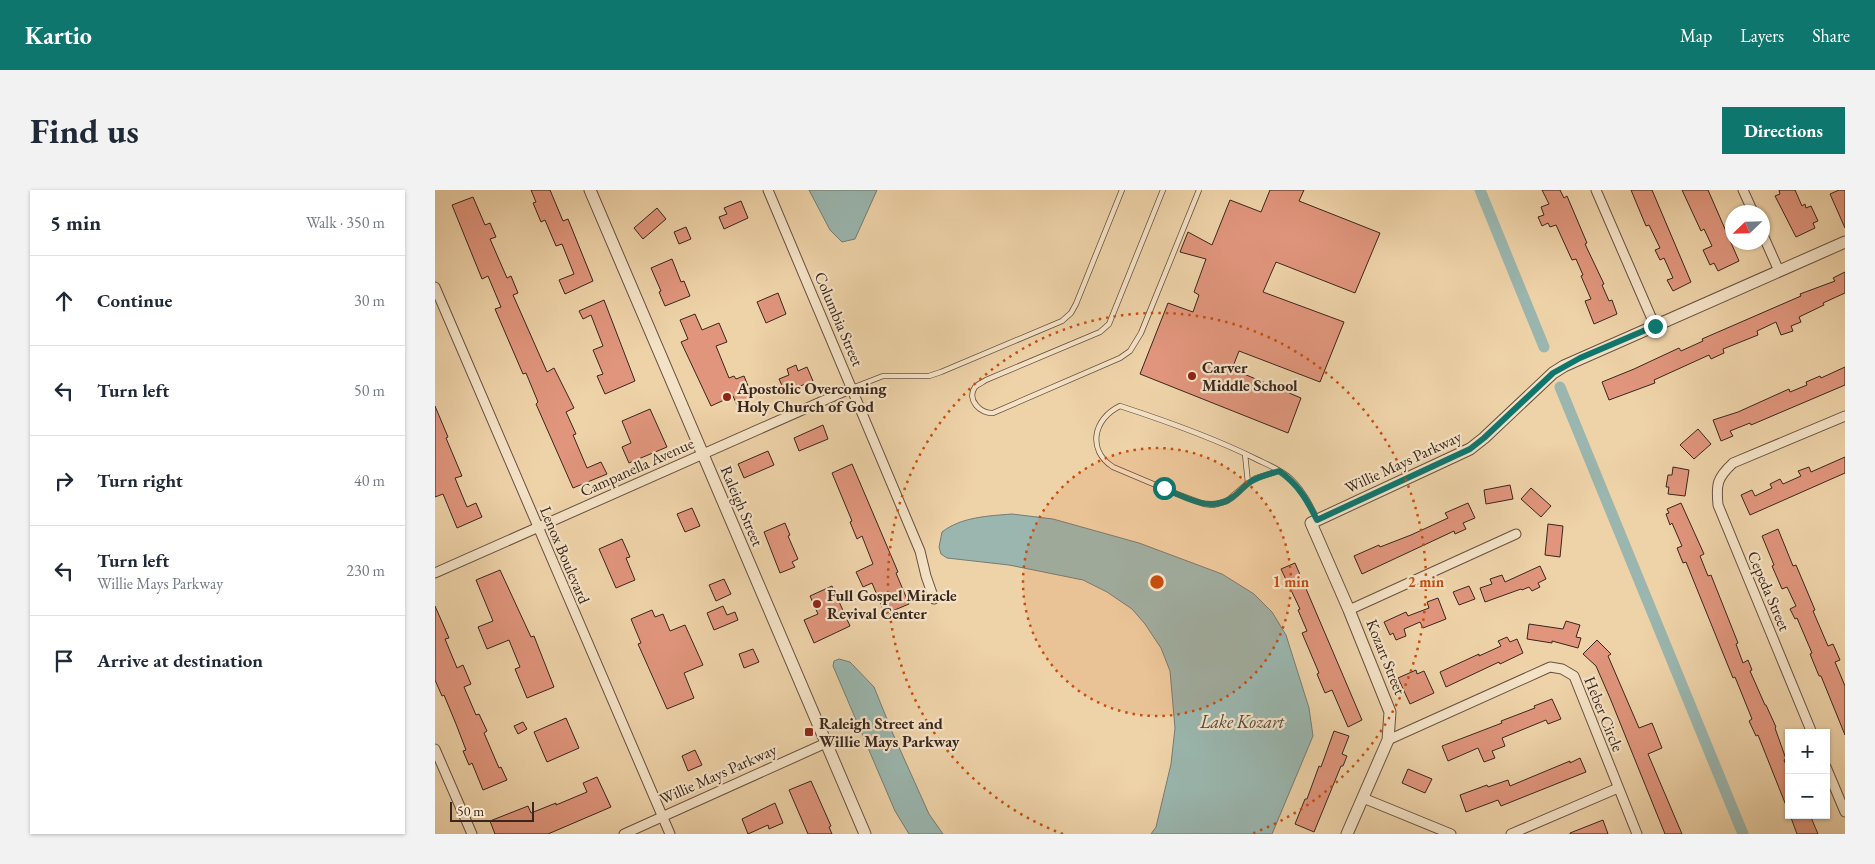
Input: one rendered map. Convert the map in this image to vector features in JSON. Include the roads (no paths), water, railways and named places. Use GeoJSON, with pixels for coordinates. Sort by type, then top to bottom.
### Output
{"type":"FeatureCollection","features":[{"type":"Feature","properties":{"kind":"street","name":"Raleigh Street"},"geometry":{"type":"LineString","coordinates":[[590,190],[865,834]]}},
{"type":"Feature","properties":{"kind":"street","name":"Columbia Street"},"geometry":{"type":"LineString","coordinates":[[768,190],[919,551],[934,599]]}},
{"type":"Feature","properties":{"kind":"street"},"geometry":{"type":"LineString","coordinates":[[1596,190],[1655,326]]}},
{"type":"Feature","properties":{"kind":"street"},"geometry":{"type":"LineString","coordinates":[[1743,190],[1750,205]]}},
{"type":"Feature","properties":{"kind":"street","name":"Willie Mays Parkway"},"geometry":{"type":"LineString","coordinates":[[1314,521],[1470,449],[1553,373],[1580,358],[1845,242]]}},
{"type":"Feature","properties":{"kind":"street"},"geometry":{"type":"LineString","coordinates":[[1770,250],[1779,271]]}},
{"type":"Feature","properties":{"kind":"street","name":"Lenox Boulevard"},"geometry":{"type":"LineString","coordinates":[[435,287],[670,834]]}},
{"type":"Feature","properties":{"kind":"street","name":"Campanella Avenue"},"geometry":{"type":"LineString","coordinates":[[435,573],[852,388]]}},
{"type":"Feature","properties":{"kind":"street","name":"Cepeda Street"},"geometry":{"type":"LineString","coordinates":[[1810,729],[1718,505],[1716,487],[1723,472],[1733,463],[1845,416]]}},
{"type":"Feature","properties":{"kind":"street","name":"Kozart Street"},"geometry":{"type":"LineString","coordinates":[[1314,521],[1390,712],[1387,740],[1347,834]]}},
{"type":"Feature","properties":{"kind":"street"},"geometry":{"type":"LineString","coordinates":[[1349,610],[1516,534]]}},
{"type":"Feature","properties":{"kind":"street","name":"Heber Circle"},"geometry":{"type":"LineString","coordinates":[[1387,740],[1550,667],[1562,669],[1574,676],[1637,834]]}},
{"type":"Feature","properties":{"kind":"street","name":"Willie Mays Parkway"},"geometry":{"type":"LineString","coordinates":[[624,834],[826,743]]}},
{"type":"Feature","properties":{"kind":"street"},"geometry":{"type":"LineString","coordinates":[[435,749],[472,834]]}},
{"type":"Feature","properties":{"kind":"street"},"geometry":{"type":"LineString","coordinates":[[1829,774],[1845,812]]}},
{"type":"Feature","properties":{"kind":"street"},"geometry":{"type":"LineString","coordinates":[[1511,834],[1618,788]]}},
{"type":"Feature","properties":{"kind":"street"},"geometry":{"type":"LineString","coordinates":[[1363,798],[1451,834]]}},
{"type":"Feature","properties":{"kind":"lane"},"geometry":{"type":"LineString","coordinates":[[852,388],[883,376],[929,376],[1062,321],[1071,313],[1076,304],[1122,190]]}},
{"type":"Feature","properties":{"kind":"lane"},"geometry":{"type":"LineString","coordinates":[[1163,190],[1109,324],[1100,332],[986,380],[975,387],[973,401],[977,407],[986,413],[993,413],[1120,358],[1129,350],[1141,334],[1199,190]]}},
{"type":"Feature","properties":{"kind":"lane"},"geometry":{"type":"LineString","coordinates":[[1279,471],[1248,483],[1227,501],[1213,505],[1204,504],[1105,462],[1096,442],[1097,431],[1101,421],[1114,408],[1120,406],[1199,434],[1245,454],[1279,471],[1291,479],[1302,491],[1314,521]]}},
{"type":"Feature","properties":{"kind":"lane"},"geometry":{"type":"LineString","coordinates":[[1245,454],[1248,483]]}},
{"type":"Feature","properties":{"kind":"water"},"geometry":{"type":"Polygon","coordinates":[[[809,190],[877,190],[855,239],[842,242],[830,230],[809,190]]]}},
{"type":"Feature","properties":{"kind":"water","name":"Lake Kozart"},"geometry":{"type":"Polygon","coordinates":[[[1012,514],[1053,519],[1139,543],[1222,574],[1254,594],[1272,612],[1286,635],[1309,708],[1313,736],[1272,834],[1151,834],[1156,827],[1171,764],[1175,728],[1170,671],[1161,648],[1132,609],[1107,592],[1083,580],[1009,565],[947,558],[941,554],[939,547],[942,532],[949,527],[975,518],[1012,514]]]}},
{"type":"Feature","properties":{"kind":"water"},"geometry":{"type":"Polygon","coordinates":[[[839,659],[850,662],[874,687],[929,814],[943,834],[909,834],[895,811],[833,666],[834,661],[839,659]]]}},
{"type":"Feature","properties":{"kind":"waterway"},"geometry":{"type":"LineString","coordinates":[[1480,190],[1544,347]]}},
{"type":"Feature","properties":{"kind":"waterway"},"geometry":{"type":"LineString","coordinates":[[1560,387],[1743,834]]}},
{"type":"Feature","properties":{"kind":"place","name":"Carver Middle School"},"geometry":{"type":"Point","coordinates":[1192,376]}},
{"type":"Feature","properties":{"kind":"place","name":"Apostolic Overcoming Holy Church of God"},"geometry":{"type":"Point","coordinates":[727,397]}},
{"type":"Feature","properties":{"kind":"place","name":"Full Gospel Miracle Revival Center"},"geometry":{"type":"Point","coordinates":[817,604]}},
{"type":"Feature","properties":{"kind":"place","name":"Raleigh Street and Willie Mays Parkway"},"geometry":{"type":"Point","coordinates":[809,732]}}]}
